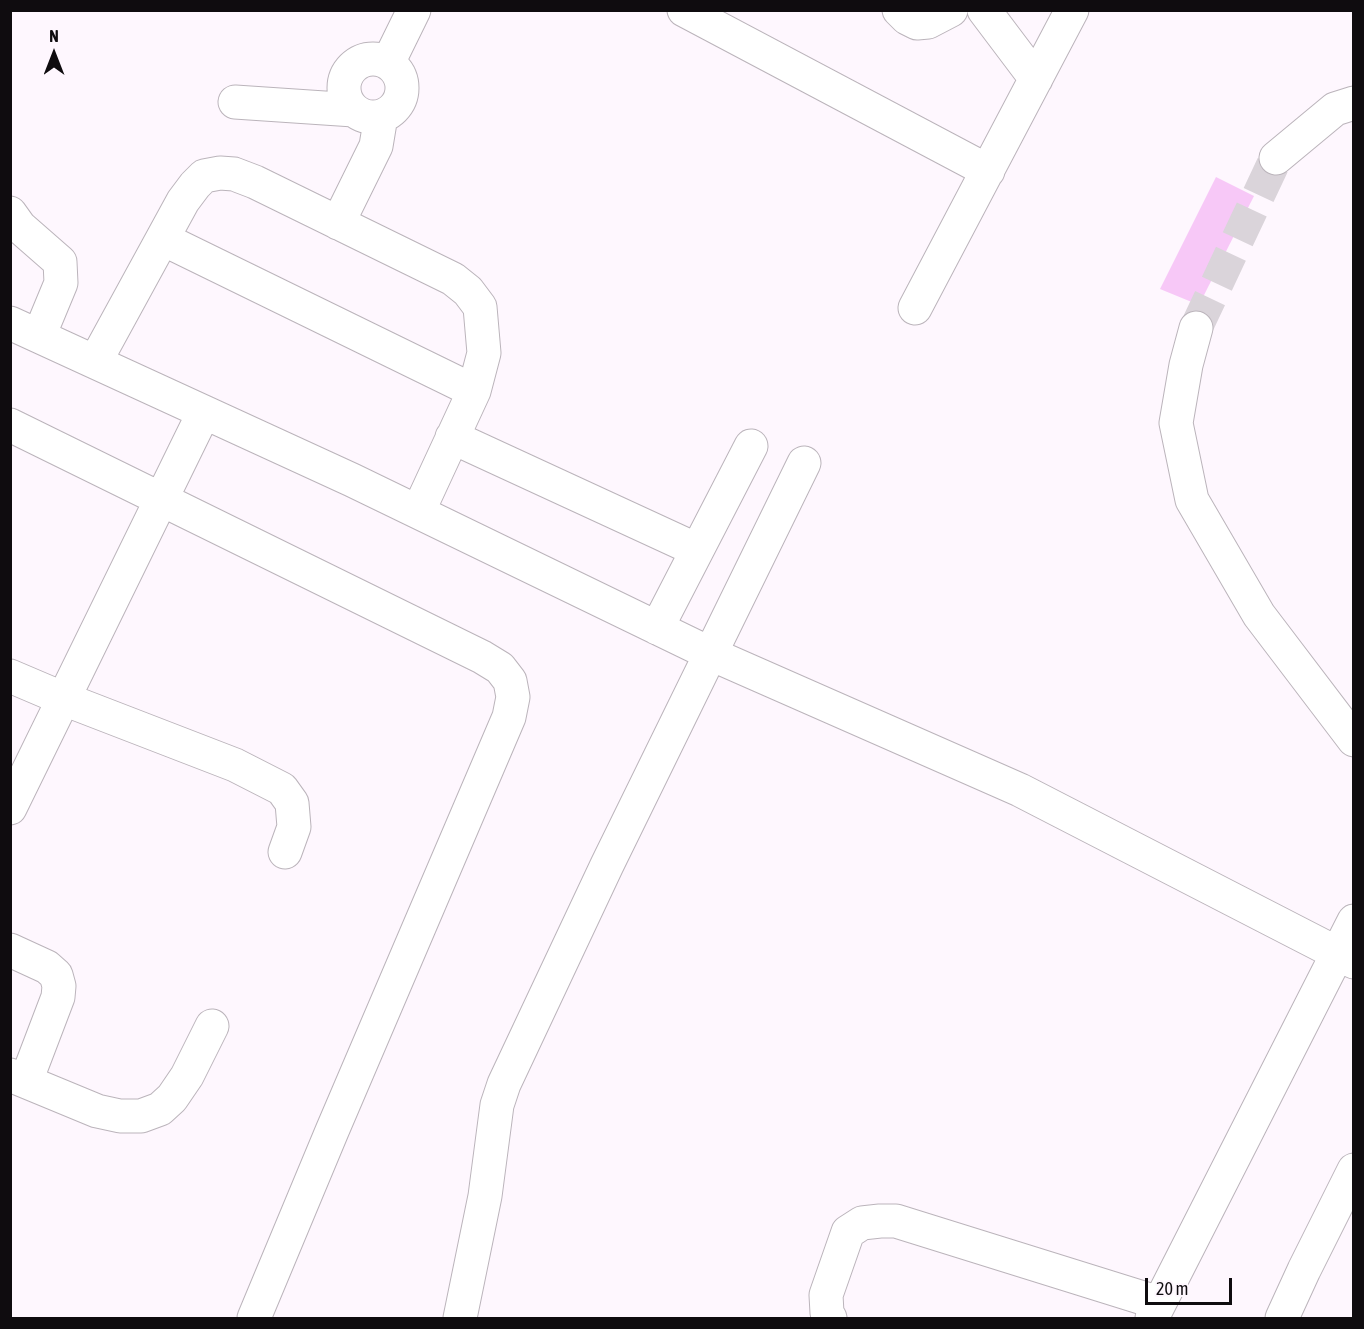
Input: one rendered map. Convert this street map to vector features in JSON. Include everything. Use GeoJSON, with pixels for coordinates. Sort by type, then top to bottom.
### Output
{"type":"FeatureCollection","features":[{"type":"Feature","properties":{"kind":"lane"},"geometry":{"type":"LineString","coordinates":[[388,63],[414,10]]}},
{"type":"Feature","properties":{"kind":"lane"},"geometry":{"type":"LineString","coordinates":[[684,10],[988,171]]}},
{"type":"Feature","properties":{"kind":"lane"},"geometry":{"type":"LineString","coordinates":[[899,10],[907,18],[917,23],[928,22],[951,10]]}},
{"type":"Feature","properties":{"kind":"lane"},"geometry":{"type":"LineString","coordinates":[[984,10],[1036,80]]}},
{"type":"Feature","properties":{"kind":"lane"},"geometry":{"type":"LineString","coordinates":[[915,308],[1072,10]]}},
{"type":"Feature","properties":{"kind":"lane"},"geometry":{"type":"LineString","coordinates":[[235,102],[368,113],[397,105],[402,87],[400,78],[388,63],[380,59],[370,59],[353,67],[344,84],[344,94],[348,103],[368,113],[376,146],[338,223]]}},
{"type":"Feature","properties":{"kind":"lane"},"geometry":{"type":"LineString","coordinates":[[1276,158],[1335,109],[1353,103]]}},
{"type":"Feature","properties":{"kind":"lane"},"geometry":{"type":"LineString","coordinates":[[95,362],[195,185],[204,176],[220,173],[234,174],[255,182],[453,279],[480,307],[484,353],[474,391],[418,512]]}},
{"type":"Feature","properties":{"kind":"lane"},"geometry":{"type":"LineString","coordinates":[[10,213],[20,227],[60,262],[61,283],[25,330],[418,512],[711,654],[1020,790],[1345,957]]}},
{"type":"Feature","properties":{"kind":"lane"},"geometry":{"type":"LineString","coordinates":[[163,239],[474,391]]}},
{"type":"Feature","properties":{"kind":"lane"},"geometry":{"type":"LineString","coordinates":[[1196,328],[1186,365],[1176,423],[1192,500],[1259,615],[1353,740]]}},
{"type":"Feature","properties":{"kind":"lane"},"geometry":{"type":"LineString","coordinates":[[10,808],[204,412]]}},
{"type":"Feature","properties":{"kind":"lane"},"geometry":{"type":"LineString","coordinates":[[10,425],[482,657],[500,668],[510,681],[513,697],[509,717],[254,1318]]}},
{"type":"Feature","properties":{"kind":"lane"},"geometry":{"type":"LineString","coordinates":[[452,437],[697,550]]}},
{"type":"Feature","properties":{"kind":"lane"},"geometry":{"type":"LineString","coordinates":[[657,628],[751,446]]}},
{"type":"Feature","properties":{"kind":"lane"},"geometry":{"type":"LineString","coordinates":[[460,1318],[485,1196],[497,1105],[504,1084],[607,865],[804,463]]}},
{"type":"Feature","properties":{"kind":"lane"},"geometry":{"type":"LineString","coordinates":[[10,675],[64,699],[235,765],[282,789],[292,803],[294,827],[285,852]]}},
{"type":"Feature","properties":{"kind":"lane"},"geometry":{"type":"LineString","coordinates":[[830,1318],[827,1313],[826,1295],[848,1232],[862,1222],[880,1221],[896,1221],[1155,1311],[1345,957],[1353,921]]}},
{"type":"Feature","properties":{"kind":"lane"},"geometry":{"type":"LineString","coordinates":[[10,950],[47,967],[56,975],[59,986],[58,997],[18,1078],[97,1111],[120,1116],[141,1116],[160,1109],[172,1098],[187,1076],[212,1026]]}},
{"type":"Feature","properties":{"kind":"lane"},"geometry":{"type":"LineString","coordinates":[[1282,1318],[1353,1170]]}},
{"type":"Feature","properties":{"kind":"building"},"geometry":{"type":"Polygon","coordinates":[[[1216,177],[1254,196],[1199,305],[1160,289],[1216,177]]]}},
{"type":"Feature","properties":{"kind":"tunnel"},"geometry":{"type":"LineString","coordinates":[[1196,328],[1276,158]]}}]}
